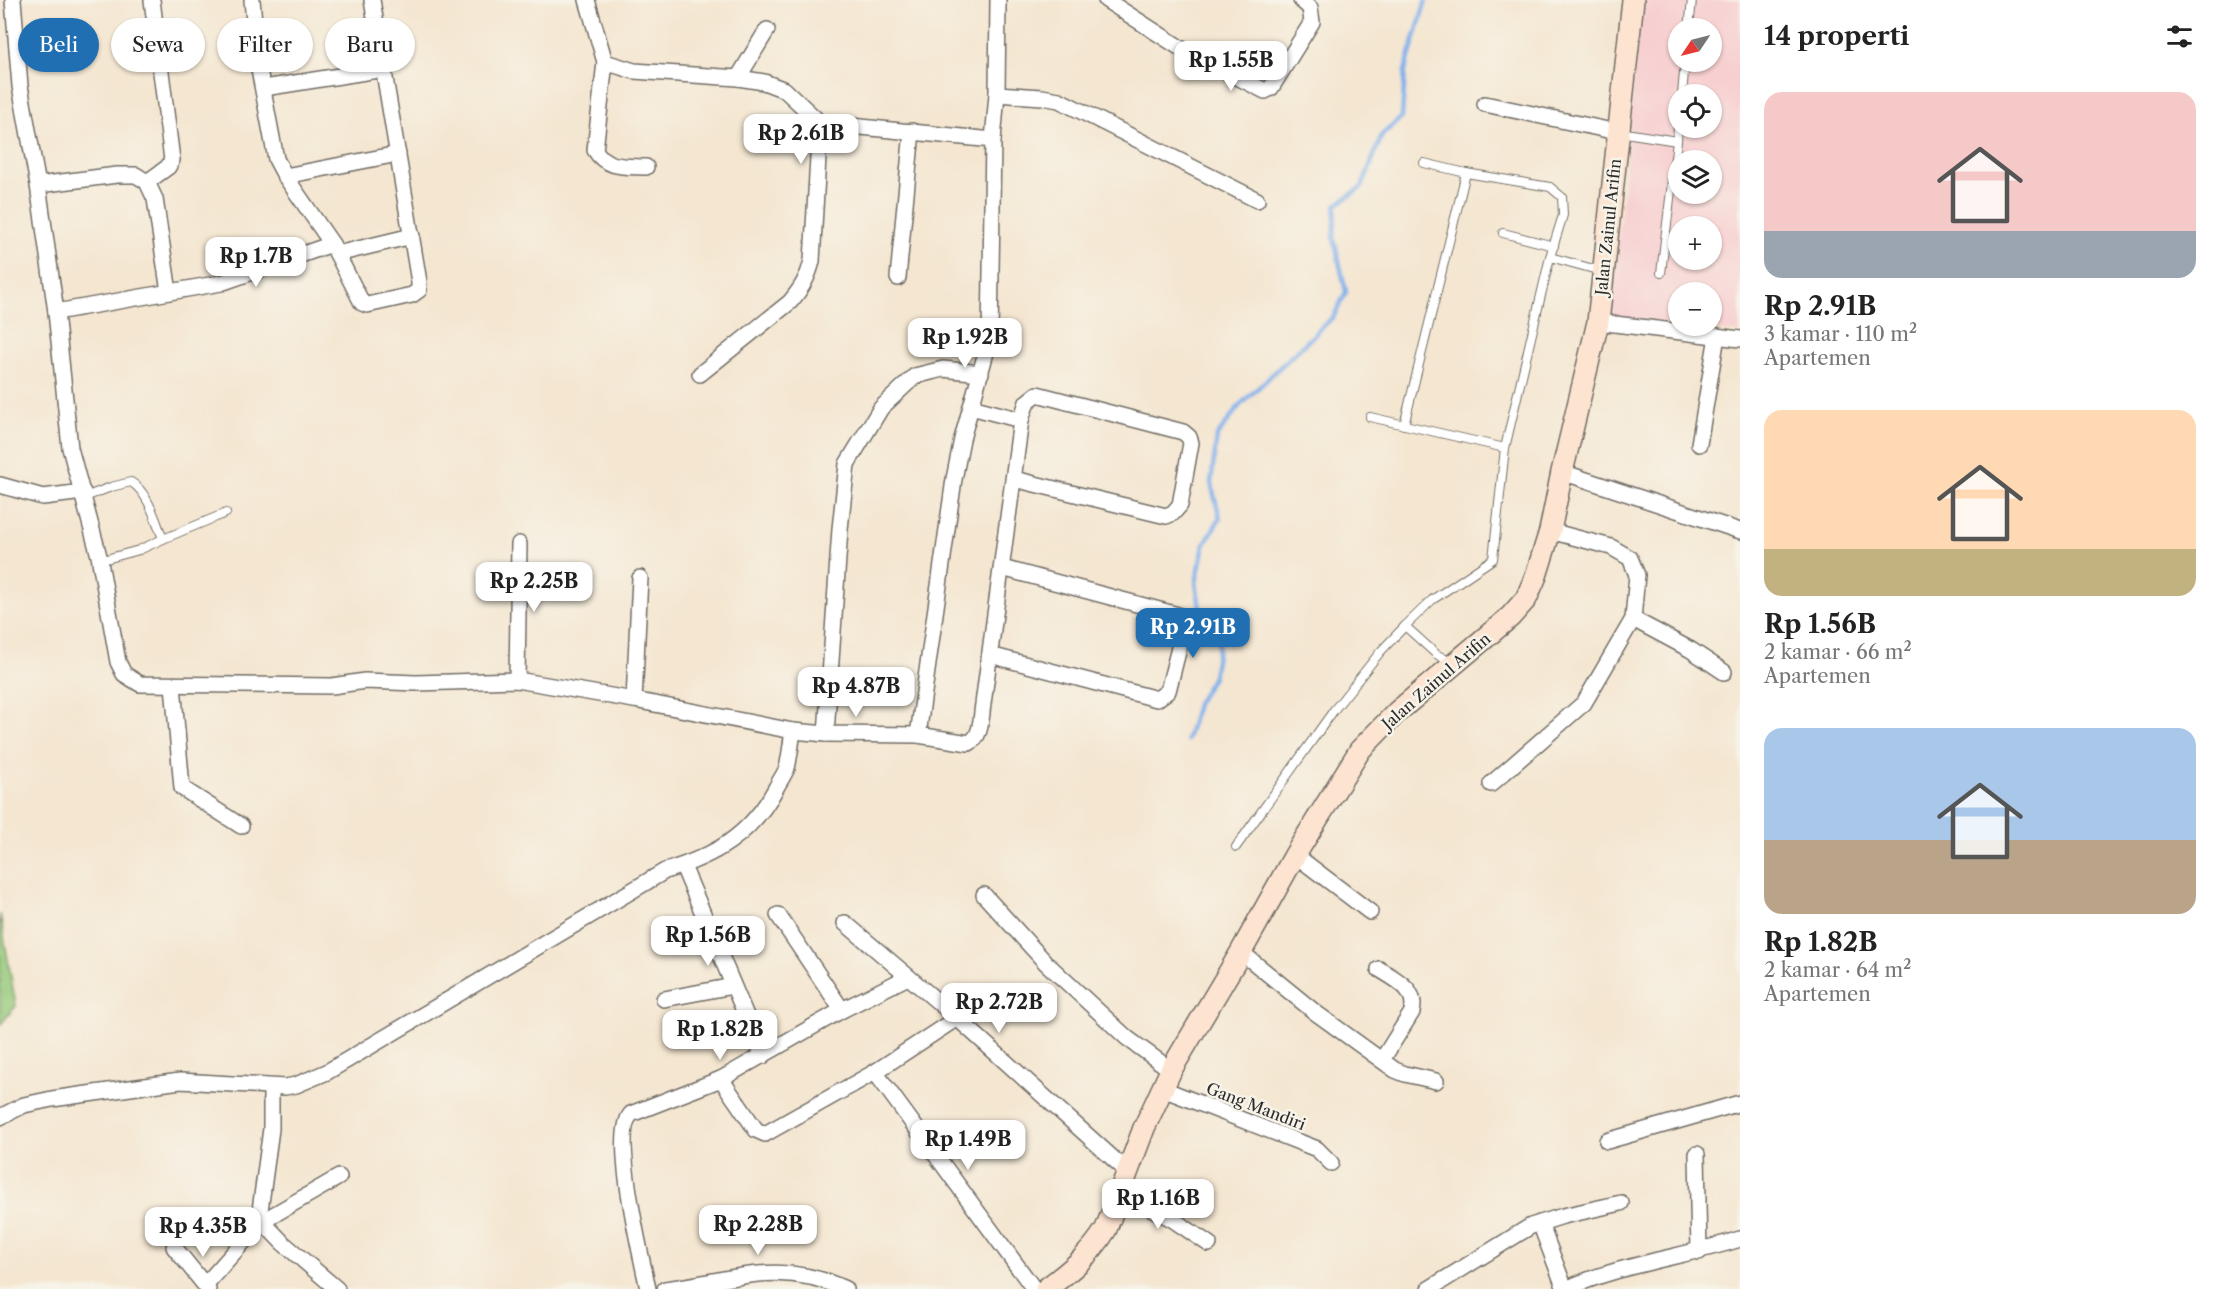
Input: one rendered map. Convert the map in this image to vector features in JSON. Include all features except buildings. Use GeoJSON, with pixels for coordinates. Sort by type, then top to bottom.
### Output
{"type":"FeatureCollection","features":[{"type":"Feature","properties":{"kind":"street"},"geometry":{"type":"LineString","coordinates":[[13,0],[20,86],[38,186],[56,312],[70,447],[99,561],[119,666],[124,674],[140,684],[332,686],[365,681],[517,681],[634,700],[793,731],[826,734],[918,735],[969,744],[978,735],[1022,420],[1027,402],[1036,394],[1183,432],[1189,437],[1191,443],[1180,505],[1173,513],[1166,516],[1014,479]]}},
{"type":"Feature","properties":{"kind":"street"},"geometry":{"type":"LineString","coordinates":[[147,182],[168,167],[172,160],[152,0]]}},
{"type":"Feature","properties":{"kind":"street"},"geometry":{"type":"LineString","coordinates":[[252,0],[258,64],[273,149],[279,168],[335,249],[365,305],[412,295],[419,290],[384,72]]}},
{"type":"Feature","properties":{"kind":"street"},"geometry":{"type":"LineString","coordinates":[[372,0],[375,18]]}},
{"type":"Feature","properties":{"kind":"street"},"geometry":{"type":"LineString","coordinates":[[587,0],[605,62],[596,150],[599,157],[606,163],[616,166],[645,167]]}},
{"type":"Feature","properties":{"kind":"street"},"geometry":{"type":"LineString","coordinates":[[918,735],[954,479],[962,439],[990,338],[998,0]]}},
{"type":"Feature","properties":{"kind":"street"},"geometry":{"type":"LineString","coordinates":[[1106,0],[1182,49],[1265,91],[1271,88],[1312,22],[1310,8],[1301,0]]}},
{"type":"Feature","properties":{"kind":"street","name":"Jalan Zainul Arifin"},"geometry":{"type":"LineString","coordinates":[[1046,1289],[1096,1245],[1106,1229],[1144,1128],[1167,1079],[1295,855],[1360,750],[1397,712],[1510,617],[1526,599],[1550,531],[1598,322],[1633,0]]}},
{"type":"Feature","properties":{"kind":"street"},"geometry":{"type":"LineString","coordinates":[[738,78],[767,30]]}},
{"type":"Feature","properties":{"kind":"street"},"geometry":{"type":"LineString","coordinates":[[605,62],[634,71],[764,82],[785,90],[820,123],[993,140]]}},
{"type":"Feature","properties":{"kind":"street"},"geometry":{"type":"LineString","coordinates":[[264,88],[365,72]]}},
{"type":"Feature","properties":{"kind":"street"},"geometry":{"type":"LineString","coordinates":[[997,94],[1059,100],[1257,200]]}},
{"type":"Feature","properties":{"kind":"street"},"geometry":{"type":"LineString","coordinates":[[1485,104],[1617,132]]}},
{"type":"Feature","properties":{"kind":"street"},"geometry":{"type":"LineString","coordinates":[[700,374],[790,302],[809,276],[812,261],[820,123]]}},
{"type":"Feature","properties":{"kind":"street"},"geometry":{"type":"LineString","coordinates":[[898,278],[912,131]]}},
{"type":"Feature","properties":{"kind":"street"},"geometry":{"type":"LineString","coordinates":[[285,176],[398,154]]}},
{"type":"Feature","properties":{"kind":"street"},"geometry":{"type":"LineString","coordinates":[[38,186],[117,175],[136,175],[147,182],[155,199],[169,292]]}},
{"type":"Feature","properties":{"kind":"street"},"geometry":{"type":"LineString","coordinates":[[56,312],[222,283],[335,249],[412,236]]}},
{"type":"Feature","properties":{"kind":"street"},"geometry":{"type":"LineString","coordinates":[[1598,322],[1668,330]]}},
{"type":"Feature","properties":{"kind":"street"},"geometry":{"type":"LineString","coordinates":[[1699,444],[1717,336],[1740,339]]}},
{"type":"Feature","properties":{"kind":"street"},"geometry":{"type":"LineString","coordinates":[[826,734],[840,529],[847,464],[881,408],[915,376],[943,369],[981,373]]}},
{"type":"Feature","properties":{"kind":"street"},"geometry":{"type":"LineString","coordinates":[[971,407],[1022,420]]}},
{"type":"Feature","properties":{"kind":"street"},"geometry":{"type":"LineString","coordinates":[[1562,472],[1740,531]]}},
{"type":"Feature","properties":{"kind":"street"},"geometry":{"type":"LineString","coordinates":[[0,485],[43,497],[84,495]]}},
{"type":"Feature","properties":{"kind":"street"},"geometry":{"type":"LineString","coordinates":[[1491,784],[1584,703],[1633,619],[1638,575],[1630,558],[1611,547],[1550,531]]}},
{"type":"Feature","properties":{"kind":"street"},"geometry":{"type":"LineString","coordinates":[[517,681],[519,544]]}},
{"type":"Feature","properties":{"kind":"street"},"geometry":{"type":"LineString","coordinates":[[990,655],[1157,699],[1168,691],[1183,632],[1183,623],[1178,615],[1002,568]]}},
{"type":"Feature","properties":{"kind":"street"},"geometry":{"type":"LineString","coordinates":[[634,700],[640,578]]}},
{"type":"Feature","properties":{"kind":"street"},"geometry":{"type":"LineString","coordinates":[[1633,619],[1691,650],[1724,672]]}},
{"type":"Feature","properties":{"kind":"street"},"geometry":{"type":"LineString","coordinates":[[173,685],[182,788],[241,826]]}},
{"type":"Feature","properties":{"kind":"street"},"geometry":{"type":"LineString","coordinates":[[0,1117],[24,1105],[52,1099],[180,1081],[271,1087],[296,1085],[327,1072],[665,871],[683,866],[726,846],[753,823],[769,801],[786,768],[793,731]]}},
{"type":"Feature","properties":{"kind":"street"},"geometry":{"type":"LineString","coordinates":[[1295,855],[1370,912]]}},
{"type":"Feature","properties":{"kind":"street"},"geometry":{"type":"LineString","coordinates":[[683,866],[762,1056]]}},
{"type":"Feature","properties":{"kind":"street","name":"Gang Mandiri"},"geometry":{"type":"LineString","coordinates":[[984,895],[1046,963],[1127,1038],[1167,1079],[1317,1149],[1331,1163]]}},
{"type":"Feature","properties":{"kind":"street"},"geometry":{"type":"LineString","coordinates":[[778,915],[842,1010]]}},
{"type":"Feature","properties":{"kind":"street"},"geometry":{"type":"LineString","coordinates":[[845,923],[957,1018],[1128,1172]]}},
{"type":"Feature","properties":{"kind":"street"},"geometry":{"type":"LineString","coordinates":[[1241,952],[1316,1013],[1382,1060],[1405,1074],[1436,1081]]}},
{"type":"Feature","properties":{"kind":"street"},"geometry":{"type":"LineString","coordinates":[[1379,969],[1410,992],[1414,1004],[1412,1012],[1382,1060]]}},
{"type":"Feature","properties":{"kind":"street"},"geometry":{"type":"LineString","coordinates":[[648,1289],[628,1182],[623,1140],[627,1119],[631,1114],[721,1079],[842,1010],[908,977]]}},
{"type":"Feature","properties":{"kind":"street"},"geometry":{"type":"LineString","coordinates":[[664,999],[733,986]]}},
{"type":"Feature","properties":{"kind":"street"},"geometry":{"type":"LineString","coordinates":[[721,1079],[756,1130],[765,1134],[874,1072],[957,1018]]}},
{"type":"Feature","properties":{"kind":"street"},"geometry":{"type":"LineString","coordinates":[[874,1072],[1034,1289]]}},
{"type":"Feature","properties":{"kind":"street"},"geometry":{"type":"LineString","coordinates":[[271,1087],[271,1129],[258,1214],[261,1222],[337,1289]]}},
{"type":"Feature","properties":{"kind":"street"},"geometry":{"type":"LineString","coordinates":[[1607,1141],[1740,1103]]}},
{"type":"Feature","properties":{"kind":"street"},"geometry":{"type":"LineString","coordinates":[[1697,1154],[1699,1252]]}},
{"type":"Feature","properties":{"kind":"street"},"geometry":{"type":"LineString","coordinates":[[174,1247],[206,1287],[261,1222],[339,1178]]}},
{"type":"Feature","properties":{"kind":"street"},"geometry":{"type":"LineString","coordinates":[[1121,1193],[1173,1219],[1209,1244]]}},
{"type":"Feature","properties":{"kind":"street"},"geometry":{"type":"LineString","coordinates":[[1429,1289],[1531,1226],[1621,1203]]}},
{"type":"Feature","properties":{"kind":"street"},"geometry":{"type":"LineString","coordinates":[[1540,1223],[1566,1289],[1637,1266],[1699,1252],[1740,1239]]}},
{"type":"Feature","properties":{"kind":"street"},"geometry":{"type":"LineString","coordinates":[[665,1289],[727,1283],[773,1272],[797,1273],[839,1288]]}},
{"type":"Feature","properties":{"kind":"lane"},"geometry":{"type":"LineString","coordinates":[[1690,18],[1692,0]]}},
{"type":"Feature","properties":{"kind":"lane"},"geometry":{"type":"LineString","coordinates":[[1617,132],[1677,141]]}},
{"type":"Feature","properties":{"kind":"lane"},"geometry":{"type":"LineString","coordinates":[[1661,273],[1677,138]]}},
{"type":"Feature","properties":{"kind":"lane"},"geometry":{"type":"LineString","coordinates":[[1236,847],[1334,710],[1381,651],[1432,600],[1493,559],[1505,448],[1550,257],[1563,215],[1562,197],[1550,187],[1466,173],[1424,163]]}},
{"type":"Feature","properties":{"kind":"lane"},"geometry":{"type":"LineString","coordinates":[[1404,425],[1466,173]]}},
{"type":"Feature","properties":{"kind":"lane"},"geometry":{"type":"LineString","coordinates":[[1503,233],[1554,246]]}},
{"type":"Feature","properties":{"kind":"lane"},"geometry":{"type":"LineString","coordinates":[[1550,257],[1603,271]]}},
{"type":"Feature","properties":{"kind":"lane"},"geometry":{"type":"LineString","coordinates":[[1370,417],[1505,448]]}},
{"type":"Feature","properties":{"kind":"lane"},"geometry":{"type":"LineString","coordinates":[[84,495],[131,482],[137,486],[145,498],[163,539]]}},
{"type":"Feature","properties":{"kind":"lane"},"geometry":{"type":"LineString","coordinates":[[99,561],[139,550],[226,513]]}},
{"type":"Feature","properties":{"kind":"lane"},"geometry":{"type":"LineString","coordinates":[[1405,626],[1436,654],[1454,664]]}},
{"type":"Feature","properties":{"kind":"shaded area"},"geometry":{"type":"Polygon","coordinates":[[[1641,0],[1740,0],[1740,333],[1722,331],[1722,282],[1668,282],[1668,325],[1611,318],[1641,0]]]}},
{"type":"Feature","properties":{"kind":"green space"},"geometry":{"type":"Polygon","coordinates":[[[0,914],[16,1006],[0,1025],[0,914]]]}},
{"type":"Feature","properties":{"kind":"waterway"},"geometry":{"type":"LineString","coordinates":[[1187,740],[1197,704],[1213,677],[1220,637],[1202,620],[1196,583],[1204,545],[1220,518],[1211,483],[1217,436],[1240,405],[1334,316],[1346,292],[1334,239],[1336,205],[1362,187],[1382,135],[1402,117],[1405,71],[1426,0]]}}]}
